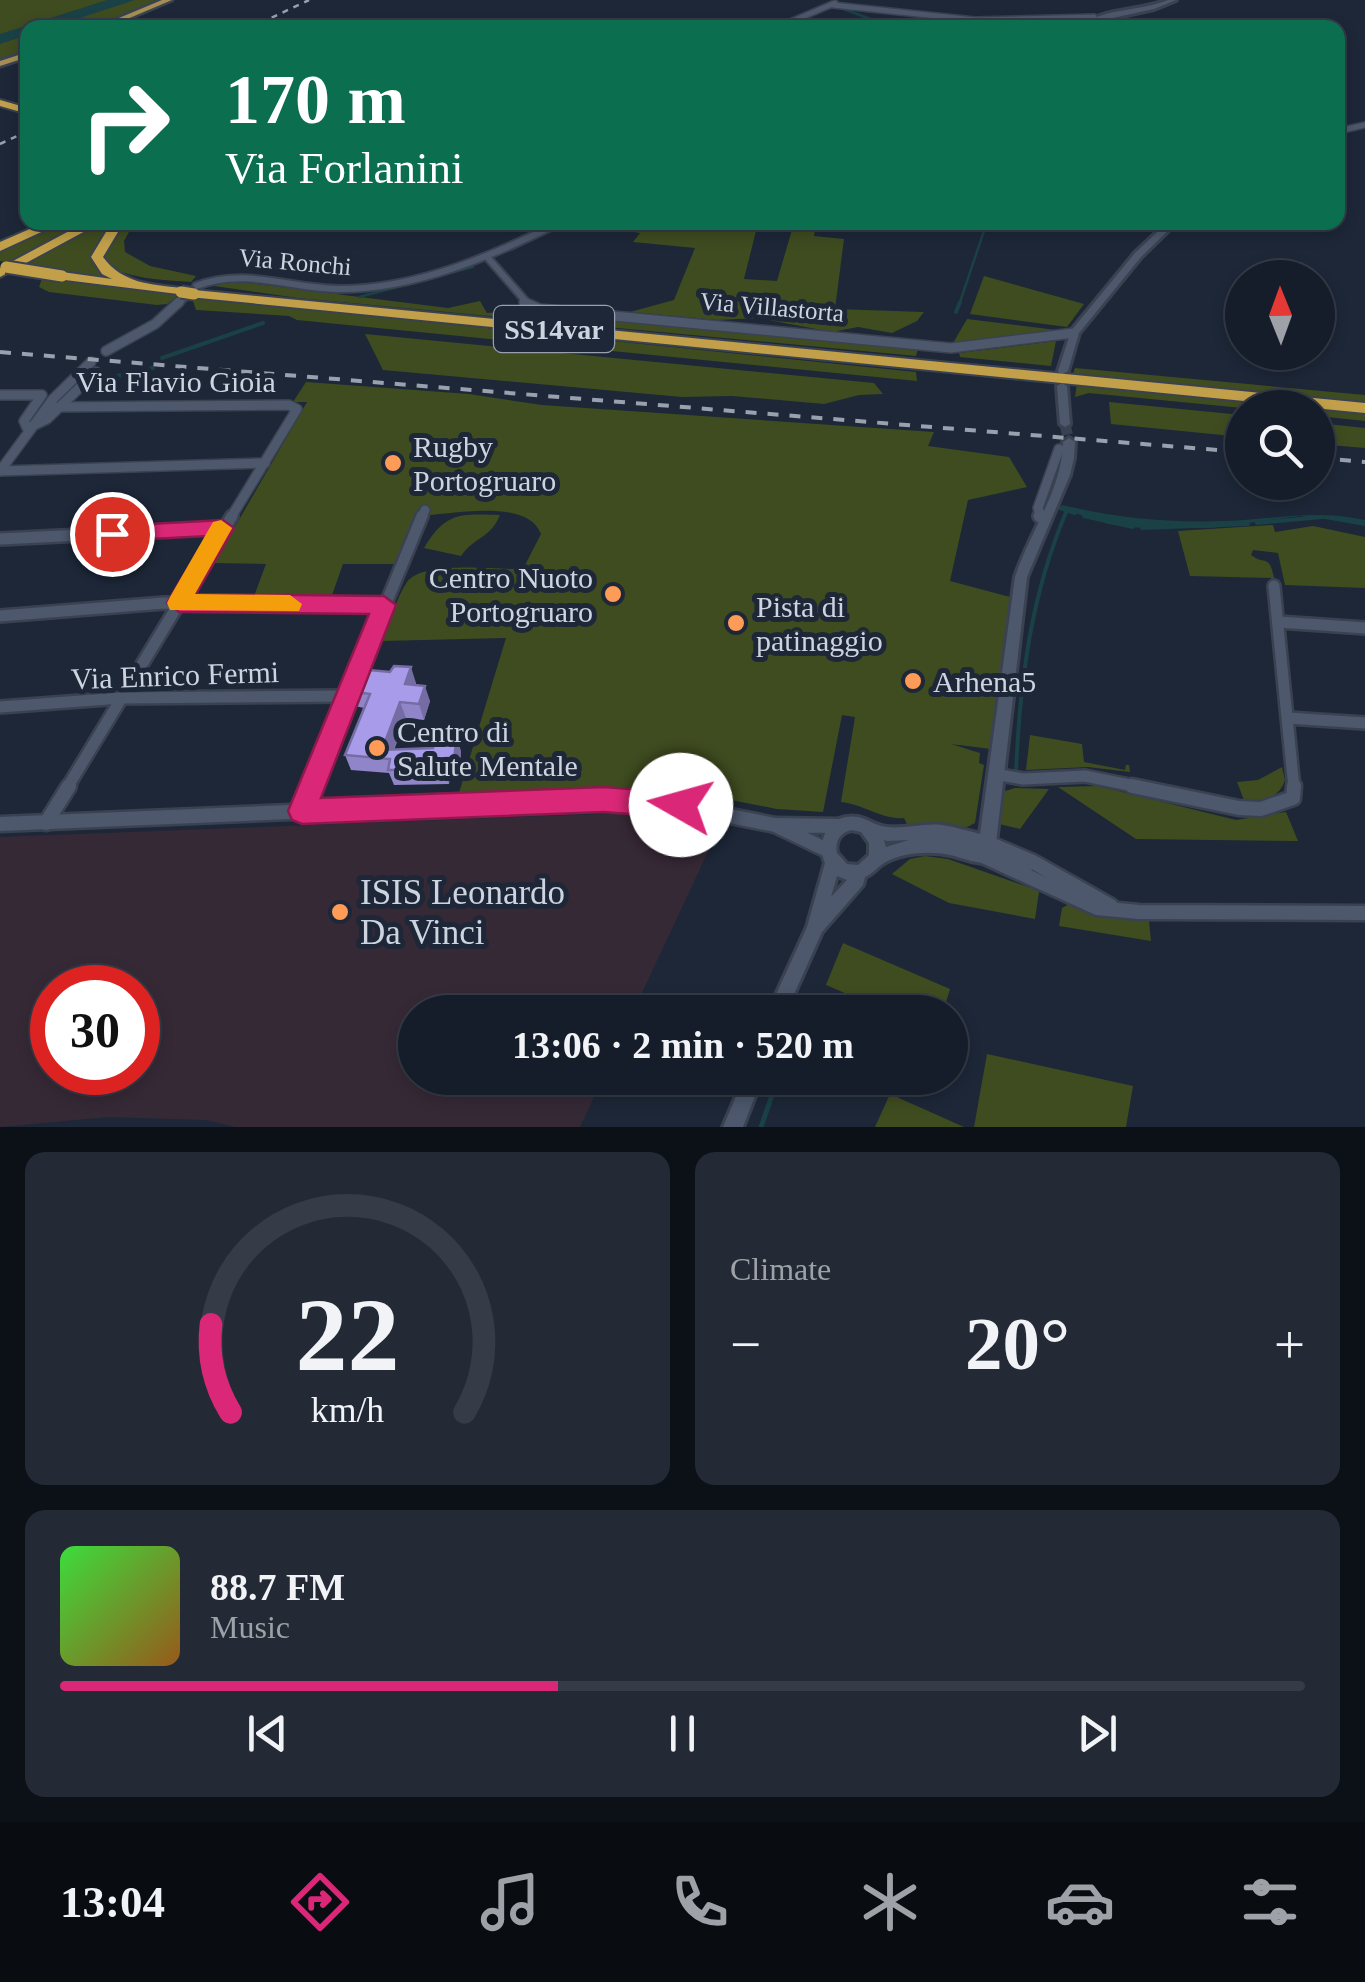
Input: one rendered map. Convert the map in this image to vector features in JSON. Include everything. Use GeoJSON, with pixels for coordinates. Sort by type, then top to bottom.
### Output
{"type":"FeatureCollection","features":[{"type":"Feature","properties":{"kind":"highway"},"geometry":{"type":"LineString","coordinates":[[0,247],[41,230]]}},
{"type":"Feature","properties":{"kind":"highway"},"geometry":{"type":"LineString","coordinates":[[2,268],[80,230]]}},
{"type":"Feature","properties":{"kind":"highway","name":"SS14var"},"geometry":{"type":"LineString","coordinates":[[112,230],[100,247],[97,257],[101,266],[144,288]]}},
{"type":"Feature","properties":{"kind":"highway","name":"SS14var"},"geometry":{"type":"LineString","coordinates":[[2,268],[144,288],[1365,408]]}},
{"type":"Feature","properties":{"kind":"main road"},"geometry":{"type":"LineString","coordinates":[[118,20],[168,0]]}},
{"type":"Feature","properties":{"kind":"street"},"geometry":{"type":"LineString","coordinates":[[795,20],[833,4],[975,20],[1133,14],[1173,0]]}},
{"type":"Feature","properties":{"kind":"street"},"geometry":{"type":"LineString","coordinates":[[1064,18],[1070,20]]}},
{"type":"Feature","properties":{"kind":"street","name":"Via Ronchi"},"geometry":{"type":"LineString","coordinates":[[106,351],[155,324],[189,292],[233,276],[356,290],[488,258],[545,230]]}},
{"type":"Feature","properties":{"kind":"street"},"geometry":{"type":"LineString","coordinates":[[1063,371],[1074,332],[1138,255],[1165,230]]}},
{"type":"Feature","properties":{"kind":"street","name":"Via Villastorta"},"geometry":{"type":"LineString","coordinates":[[488,258],[524,303],[540,310],[951,348],[1074,332]]}},
{"type":"Feature","properties":{"kind":"street"},"geometry":{"type":"LineString","coordinates":[[0,471],[27,428],[69,380],[94,367],[44,423],[27,428]]}},
{"type":"Feature","properties":{"kind":"street"},"geometry":{"type":"LineString","coordinates":[[1062,386],[1065,424]]}},
{"type":"Feature","properties":{"kind":"street"},"geometry":{"type":"LineString","coordinates":[[0,395],[43,396],[24,420],[27,428]]}},
{"type":"Feature","properties":{"kind":"street","name":"Via Flavio Gioia"},"geometry":{"type":"LineString","coordinates":[[57,407],[295,406],[296,413],[264,463]]}},
{"type":"Feature","properties":{"kind":"street"},"geometry":{"type":"LineString","coordinates":[[986,850],[1021,577],[1066,476],[1064,446]]}},
{"type":"Feature","properties":{"kind":"street"},"geometry":{"type":"LineString","coordinates":[[0,453],[13,453]]}},
{"type":"Feature","properties":{"kind":"street"},"geometry":{"type":"LineString","coordinates":[[0,471],[264,463]]}},
{"type":"Feature","properties":{"kind":"street"},"geometry":{"type":"LineString","coordinates":[[46,822],[264,463]]}},
{"type":"Feature","properties":{"kind":"street"},"geometry":{"type":"LineString","coordinates":[[302,811],[425,510]]}},
{"type":"Feature","properties":{"kind":"street"},"geometry":{"type":"LineString","coordinates":[[0,539],[223,528]]}},
{"type":"Feature","properties":{"kind":"street"},"geometry":{"type":"LineString","coordinates":[[994,774],[1023,779],[1100,778],[1200,801],[1262,809],[1294,798],[1295,771],[1274,586]]}},
{"type":"Feature","properties":{"kind":"street"},"geometry":{"type":"LineString","coordinates":[[0,616],[179,603],[384,605]]}},
{"type":"Feature","properties":{"kind":"street"},"geometry":{"type":"LineString","coordinates":[[1279,622],[1365,628]]}},
{"type":"Feature","properties":{"kind":"street","name":"Via Enrico Fermi"},"geometry":{"type":"LineString","coordinates":[[0,708],[121,698],[351,696]]}},
{"type":"Feature","properties":{"kind":"street"},"geometry":{"type":"LineString","coordinates":[[1288,718],[1365,723]]}},
{"type":"Feature","properties":{"kind":"street"},"geometry":{"type":"LineString","coordinates":[[0,824],[630,800],[669,803],[775,825],[851,824],[887,834],[940,832],[986,850],[1034,862],[1082,893],[1121,911]]}},
{"type":"Feature","properties":{"kind":"street"},"geometry":{"type":"LineString","coordinates":[[775,825],[856,872],[870,868],[878,858],[900,847],[932,844],[986,850],[1076,901],[1121,911],[1365,913]]}},
{"type":"Feature","properties":{"kind":"street"},"geometry":{"type":"LineString","coordinates":[[785,995],[815,928],[830,856],[829,836],[838,826]]}},
{"type":"Feature","properties":{"kind":"street"},"geometry":{"type":"LineString","coordinates":[[864,828],[875,838],[878,858]]}},
{"type":"Feature","properties":{"kind":"street"},"geometry":{"type":"LineString","coordinates":[[815,928],[847,895],[857,880],[856,872]]}},
{"type":"Feature","properties":{"kind":"street"},"geometry":{"type":"LineString","coordinates":[[734,1127],[746,1095]]}},
{"type":"Feature","properties":{"kind":"shaded area"},"geometry":{"type":"Polygon","coordinates":[[[107,0],[135,0],[74,20],[44,20],[107,0]]]}},
{"type":"Feature","properties":{"kind":"shaded area"},"geometry":{"type":"Polygon","coordinates":[[[20,28],[20,37],[0,44],[0,34],[20,28]]]}},
{"type":"Feature","properties":{"kind":"shaded area"},"geometry":{"type":"Polygon","coordinates":[[[1062,505],[1162,520],[1328,515],[1365,520],[1365,524],[1300,516],[1212,528],[1142,528],[1108,524],[1060,508],[1062,505]]]}},
{"type":"Feature","properties":{"kind":"shaded area","name":"ISIS Leonardo Da Vinci"},"geometry":{"type":"Polygon","coordinates":[[[629,813],[720,826],[641,995],[398,995],[398,1095],[595,1095],[580,1127],[235,1127],[206,1120],[108,1117],[0,1127],[0,837],[629,813]]]}},
{"type":"Feature","properties":{"kind":"green space"},"geometry":{"type":"Polygon","coordinates":[[[0,0],[163,0],[113,20],[20,20],[20,55],[0,62],[0,0]]]}},
{"type":"Feature","properties":{"kind":"green space"},"geometry":{"type":"Polygon","coordinates":[[[46,230],[75,230],[11,263],[0,261],[0,251],[46,230]]]}},
{"type":"Feature","properties":{"kind":"green space"},"geometry":{"type":"Polygon","coordinates":[[[87,230],[112,230],[97,266],[109,278],[23,264],[87,230]]]}},
{"type":"Feature","properties":{"kind":"green space"},"geometry":{"type":"Polygon","coordinates":[[[118,230],[130,230],[124,241],[125,252],[150,266],[196,276],[191,282],[153,279],[111,267],[105,259],[105,248],[118,230]]]}},
{"type":"Feature","properties":{"kind":"green space"},"geometry":{"type":"Polygon","coordinates":[[[622,230],[756,230],[744,279],[777,281],[792,230],[815,230],[814,236],[844,239],[835,309],[924,312],[917,321],[892,333],[858,327],[832,332],[758,318],[718,320],[630,312],[674,300],[695,248],[633,242],[640,233],[622,230]]]}},
{"type":"Feature","properties":{"kind":"green space"},"geometry":{"type":"Polygon","coordinates":[[[43,276],[180,294],[167,304],[157,305],[49,292],[39,287],[43,276]]]}},
{"type":"Feature","properties":{"kind":"green space"},"geometry":{"type":"Polygon","coordinates":[[[984,276],[1084,304],[1067,327],[970,314],[984,276]]]}},
{"type":"Feature","properties":{"kind":"green space"},"geometry":{"type":"Polygon","coordinates":[[[225,280],[448,308],[480,301],[487,313],[520,310],[918,348],[916,356],[298,298],[207,285],[225,280]]]}},
{"type":"Feature","properties":{"kind":"green space"},"geometry":{"type":"Polygon","coordinates":[[[192,298],[916,372],[917,381],[297,320],[289,316],[196,310],[192,298]]]}},
{"type":"Feature","properties":{"kind":"green space"},"geometry":{"type":"Polygon","coordinates":[[[967,319],[1056,330],[952,345],[967,319]]]}},
{"type":"Feature","properties":{"kind":"green space"},"geometry":{"type":"Polygon","coordinates":[[[365,334],[874,383],[883,394],[859,395],[824,404],[732,396],[682,397],[383,370],[365,334]]]}},
{"type":"Feature","properties":{"kind":"green space"},"geometry":{"type":"Polygon","coordinates":[[[1056,341],[1051,366],[960,357],[959,353],[1056,341]]]}},
{"type":"Feature","properties":{"kind":"green space"},"geometry":{"type":"Polygon","coordinates":[[[1075,368],[1311,390],[1234,390],[1073,374],[1075,368]]]}},
{"type":"Feature","properties":{"kind":"green space"},"geometry":{"type":"Polygon","coordinates":[[[306,382],[469,394],[542,405],[934,432],[928,446],[1009,457],[1027,487],[968,500],[950,581],[1010,597],[991,749],[951,744],[980,753],[979,763],[984,765],[975,823],[967,827],[907,824],[904,818],[841,802],[855,717],[842,715],[823,812],[777,809],[665,787],[459,793],[506,638],[382,641],[403,588],[416,575],[444,568],[523,569],[541,534],[520,515],[504,512],[417,516],[394,564],[343,564],[331,598],[253,599],[266,564],[214,563],[307,402],[293,402],[306,382]]]}},
{"type":"Feature","properties":{"kind":"green space"},"geometry":{"type":"Polygon","coordinates":[[[1077,383],[1225,397],[1225,406],[1089,393],[1075,397],[1077,383]]]}},
{"type":"Feature","properties":{"kind":"green space"},"geometry":{"type":"Polygon","coordinates":[[[1335,392],[1365,395],[1365,403],[1335,400],[1335,392]]]}},
{"type":"Feature","properties":{"kind":"green space"},"geometry":{"type":"Polygon","coordinates":[[[1109,402],[1225,413],[1225,435],[1111,424],[1109,402]]]}},
{"type":"Feature","properties":{"kind":"green space"},"geometry":{"type":"Polygon","coordinates":[[[1335,408],[1365,411],[1365,421],[1335,418],[1335,408]]]}},
{"type":"Feature","properties":{"kind":"green space"},"geometry":{"type":"Polygon","coordinates":[[[1335,425],[1365,428],[1365,448],[1335,445],[1335,425]]]}},
{"type":"Feature","properties":{"kind":"green space"},"geometry":{"type":"Polygon","coordinates":[[[500,515],[492,529],[461,556],[424,548],[447,521],[500,515]]]}},
{"type":"Feature","properties":{"kind":"green space"},"geometry":{"type":"Polygon","coordinates":[[[1273,525],[1275,532],[1313,526],[1365,537],[1365,588],[1285,585],[1278,553],[1253,550],[1251,555],[1268,563],[1274,578],[1190,576],[1178,531],[1273,525]]]}},
{"type":"Feature","properties":{"kind":"green space"},"geometry":{"type":"Polygon","coordinates":[[[1030,735],[1082,744],[1084,762],[1125,770],[1129,765],[1130,772],[1088,767],[1026,770],[1030,735]]]}},
{"type":"Feature","properties":{"kind":"green space"},"geometry":{"type":"Polygon","coordinates":[[[1282,767],[1285,780],[1279,791],[1263,799],[1244,800],[1237,782],[1258,780],[1282,767]]]}},
{"type":"Feature","properties":{"kind":"green space"},"geometry":{"type":"Polygon","coordinates":[[[1098,786],[1236,820],[1286,812],[1298,841],[1136,839],[1058,787],[1098,786]]]}},
{"type":"Feature","properties":{"kind":"green space"},"geometry":{"type":"Polygon","coordinates":[[[1015,788],[1049,789],[1020,829],[999,824],[1002,792],[1015,788]]]}},
{"type":"Feature","properties":{"kind":"green space"},"geometry":{"type":"Polygon","coordinates":[[[910,859],[948,859],[1039,892],[1035,919],[949,903],[892,874],[910,859]]]}},
{"type":"Feature","properties":{"kind":"green space"},"geometry":{"type":"Polygon","coordinates":[[[1071,903],[1108,917],[1149,921],[1151,941],[1059,926],[1062,908],[1071,903]]]}},
{"type":"Feature","properties":{"kind":"green space"},"geometry":{"type":"Polygon","coordinates":[[[843,943],[950,989],[948,995],[849,995],[826,985],[843,943]]]}},
{"type":"Feature","properties":{"kind":"green space"},"geometry":{"type":"Polygon","coordinates":[[[987,1054],[1133,1086],[1126,1127],[974,1127],[987,1054]]]}},
{"type":"Feature","properties":{"kind":"green space"},"geometry":{"type":"Polygon","coordinates":[[[892,1095],[964,1127],[875,1127],[892,1095]]]}},
{"type":"Feature","properties":{"kind":"building"},"geometry":{"type":"Polygon","coordinates":[[[394,666],[411,667],[405,684],[425,686],[419,704],[400,702],[382,750],[433,748],[434,738],[457,737],[454,758],[446,758],[444,769],[388,770],[390,759],[345,755],[370,694],[349,691],[358,669],[390,672],[394,666]]]}},
{"type":"Feature","properties":{"kind":"waterway"},"geometry":{"type":"LineString","coordinates":[[843,9],[873,20]]}},
{"type":"Feature","properties":{"kind":"waterway"},"geometry":{"type":"LineString","coordinates":[[802,20],[809,17]]}},
{"type":"Feature","properties":{"kind":"waterway"},"geometry":{"type":"LineString","coordinates":[[959,305],[984,230]]}},
{"type":"Feature","properties":{"kind":"waterway"},"geometry":{"type":"LineString","coordinates":[[512,250],[538,236]]}},
{"type":"Feature","properties":{"kind":"waterway"},"geometry":{"type":"LineString","coordinates":[[439,276],[473,267]]}},
{"type":"Feature","properties":{"kind":"waterway"},"geometry":{"type":"LineString","coordinates":[[359,297],[405,285]]}},
{"type":"Feature","properties":{"kind":"waterway"},"geometry":{"type":"LineString","coordinates":[[956,312],[960,302]]}},
{"type":"Feature","properties":{"kind":"waterway"},"geometry":{"type":"LineString","coordinates":[[162,358],[263,323]]}},
{"type":"Feature","properties":{"kind":"waterway"},"geometry":{"type":"LineString","coordinates":[[99,380],[153,368]]}},
{"type":"Feature","properties":{"kind":"waterway"},"geometry":{"type":"LineString","coordinates":[[1060,508],[1067,510]]}},
{"type":"Feature","properties":{"kind":"waterway"},"geometry":{"type":"LineString","coordinates":[[1016,771],[1021,704],[1036,606],[1067,510]]}},
{"type":"Feature","properties":{"kind":"waterway"},"geometry":{"type":"LineString","coordinates":[[1067,510],[1075,513]]}},
{"type":"Feature","properties":{"kind":"waterway"},"geometry":{"type":"LineString","coordinates":[[1084,516],[1133,527]]}},
{"type":"Feature","properties":{"kind":"waterway"},"geometry":{"type":"LineString","coordinates":[[1257,523],[1322,517]]}},
{"type":"Feature","properties":{"kind":"waterway"},"geometry":{"type":"LineString","coordinates":[[1331,518],[1365,524]]}},
{"type":"Feature","properties":{"kind":"waterway"},"geometry":{"type":"LineString","coordinates":[[1142,528],[1248,524]]}},
{"type":"Feature","properties":{"kind":"waterway"},"geometry":{"type":"LineString","coordinates":[[761,1127],[772,1095]]}},
{"type":"Feature","properties":{"kind":"tunnel"},"geometry":{"type":"LineString","coordinates":[[1065,424],[1069,442]]}},
{"type":"Feature","properties":{"kind":"railway"},"geometry":{"type":"LineString","coordinates":[[267,20],[309,0]]}},
{"type":"Feature","properties":{"kind":"railway"},"geometry":{"type":"LineString","coordinates":[[0,144],[20,135]]}},
{"type":"Feature","properties":{"kind":"railway"},"geometry":{"type":"LineString","coordinates":[[0,352],[1225,451]]}},
{"type":"Feature","properties":{"kind":"railway"},"geometry":{"type":"LineString","coordinates":[[1335,459],[1365,462]]}},
{"type":"Feature","properties":{"kind":"slow traffic"},"geometry":{"type":"LineString","coordinates":[[221,528],[179,603],[290,604]]}},
{"type":"Feature","properties":{"kind":"place","name":"Rugby Portogruaro"},"geometry":{"type":"Point","coordinates":[393,463]}},
{"type":"Feature","properties":{"kind":"place","name":"Centro Nuoto Portogruaro"},"geometry":{"type":"Point","coordinates":[613,594]}},
{"type":"Feature","properties":{"kind":"place","name":"Pista di patinaggio"},"geometry":{"type":"Point","coordinates":[736,623]}},
{"type":"Feature","properties":{"kind":"place","name":"Arhena5"},"geometry":{"type":"Point","coordinates":[913,681]}},
{"type":"Feature","properties":{"kind":"place","name":"Centro di Salute Mentale"},"geometry":{"type":"Point","coordinates":[377,748]}},
{"type":"Feature","properties":{"kind":"place","name":"ISIS Leonardo Da Vinci"},"geometry":{"type":"Point","coordinates":[340,912]}},
{"type":"Feature","properties":{"kind":"route"},"geometry":{"type":"LineString","coordinates":[[112,534],[223,528],[179,603],[384,605],[302,811],[604,799],[681,805]]}}]}
